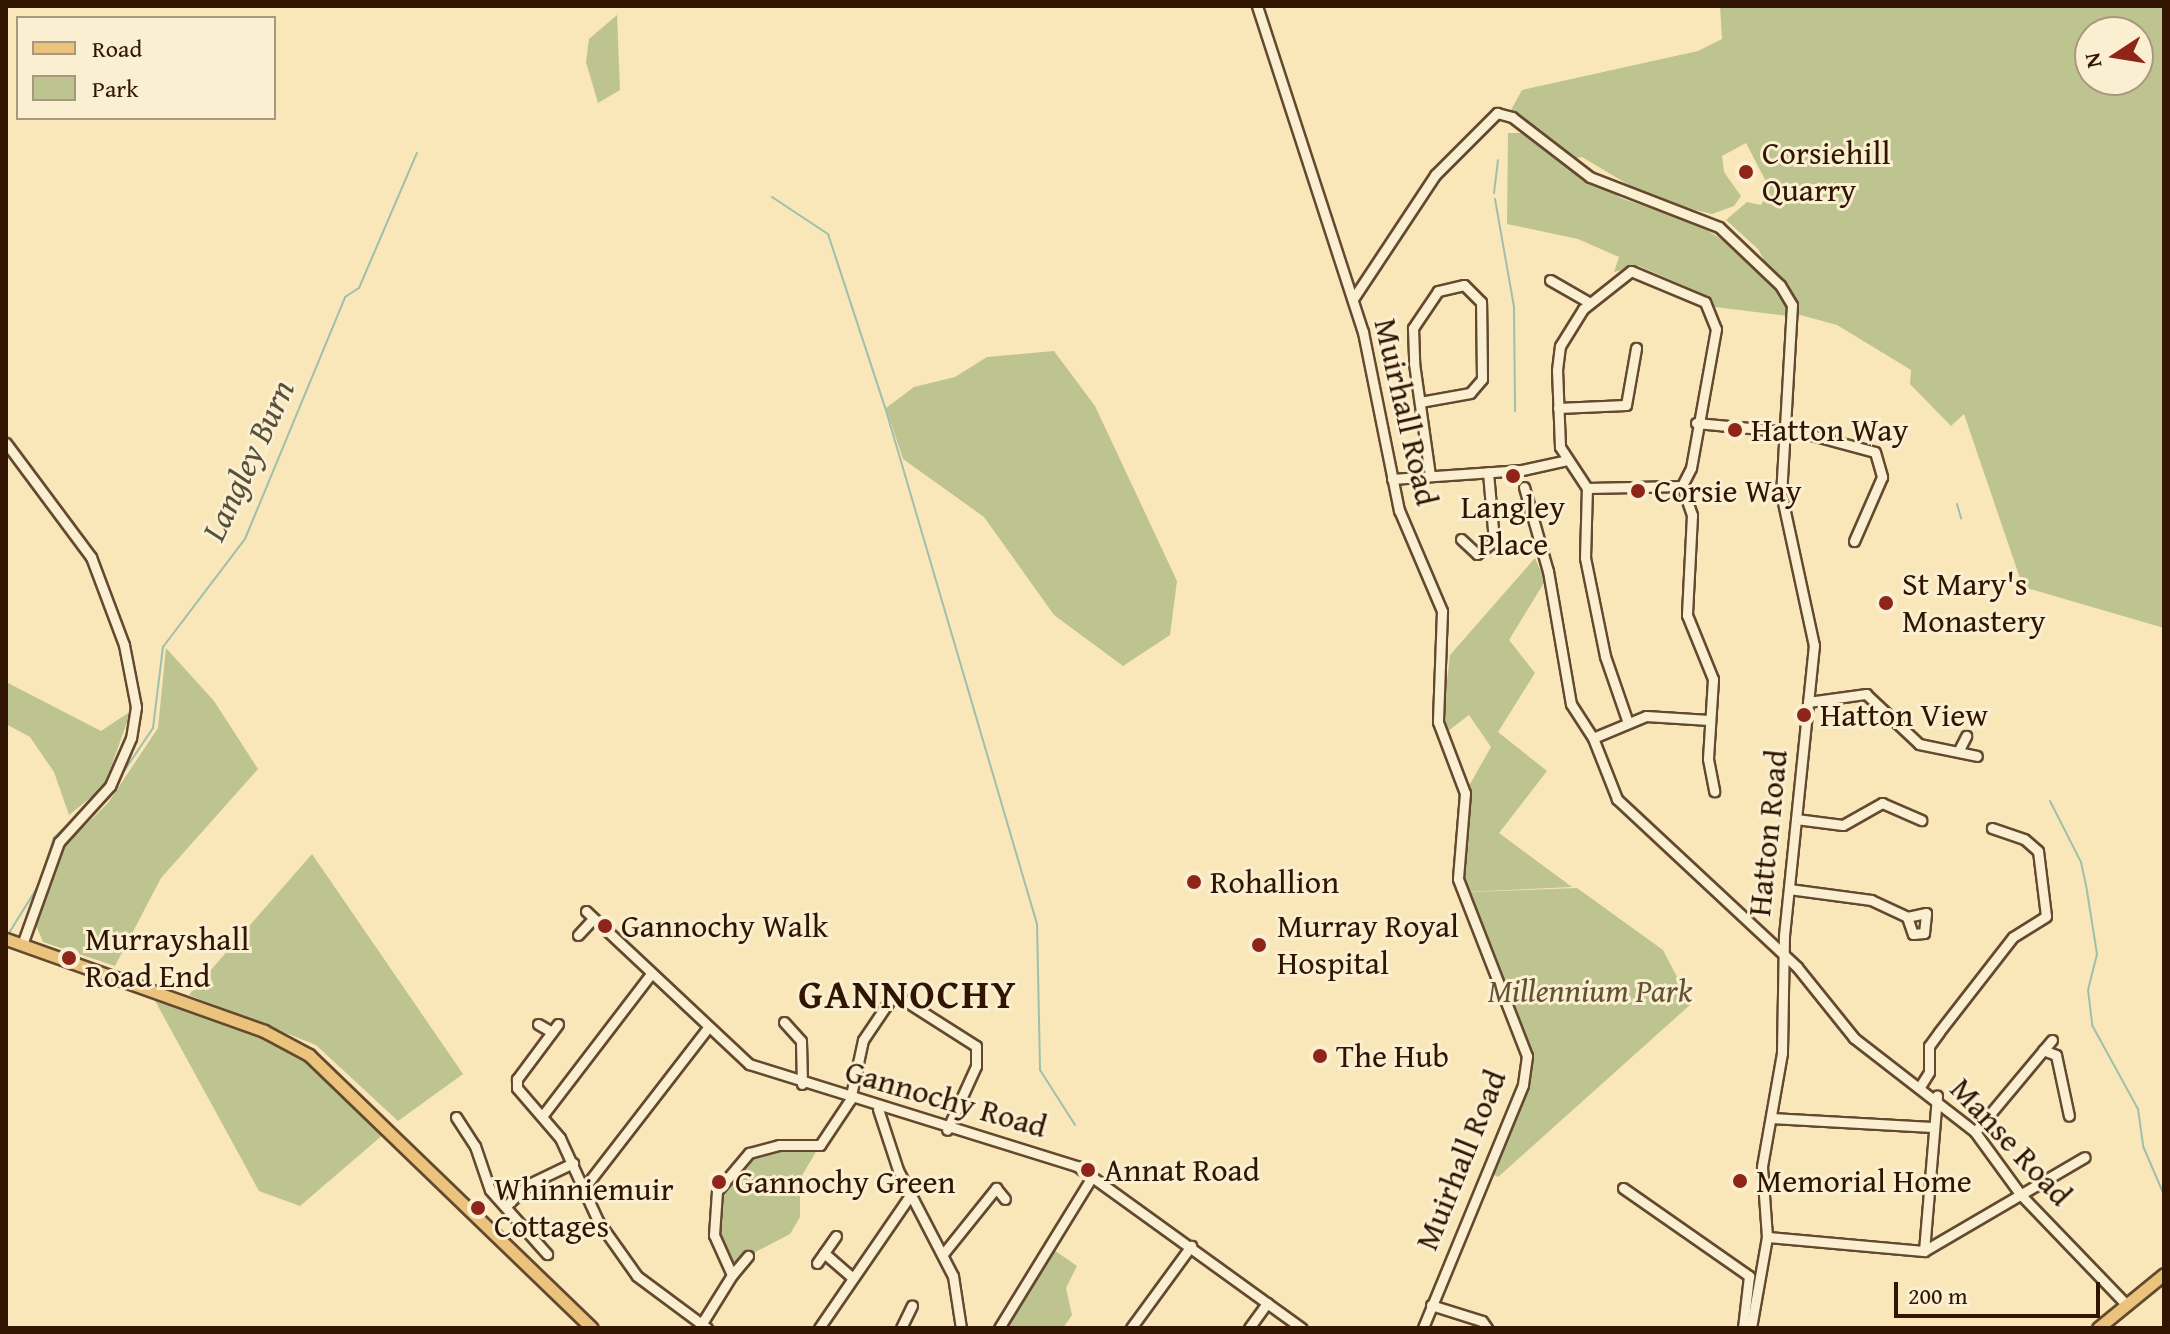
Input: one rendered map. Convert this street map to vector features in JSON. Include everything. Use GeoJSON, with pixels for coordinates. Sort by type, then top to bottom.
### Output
{"type":"FeatureCollection","features":[{"type":"Feature","properties":{"kind":"main road"},"geometry":{"type":"LineString","coordinates":[[6,939],[287,1042],[309,1055],[551,1283],[592,1328]]}},
{"type":"Feature","properties":{"kind":"main road"},"geometry":{"type":"LineString","coordinates":[[2098,1328],[2164,1274]]}},
{"type":"Feature","properties":{"kind":"street","name":"Muirhall Road"},"geometry":{"type":"LineString","coordinates":[[1257,6],[1353,299],[1405,526],[1433,579],[1442,611],[1438,722],[1465,793],[1458,879],[1527,1056],[1523,1085],[1423,1328]]}},
{"type":"Feature","properties":{"kind":"street","name":"Hatton Road"},"geometry":{"type":"LineString","coordinates":[[1353,299],[1435,175],[1493,115],[1506,114],[1590,177],[1719,227],[1780,285],[1794,321],[1785,430],[1783,518],[1813,624],[1784,958],[1782,1053],[1761,1178],[1767,1237],[1751,1328]]}},
{"type":"Feature","properties":{"kind":"street"},"geometry":{"type":"LineString","coordinates":[[1627,720],[1605,656],[1585,558],[1587,488],[1567,460],[1558,408],[1559,350],[1590,303],[1631,271],[1709,306],[1716,329],[1696,423],[1691,468],[1682,486],[1692,515],[1687,615],[1712,674],[1709,720],[1714,791]]}},
{"type":"Feature","properties":{"kind":"street"},"geometry":{"type":"LineString","coordinates":[[1550,280],[1590,303]]}},
{"type":"Feature","properties":{"kind":"street"},"geometry":{"type":"LineString","coordinates":[[1420,402],[1470,393],[1482,379],[1481,302],[1464,285],[1438,291],[1416,318],[1412,344],[1430,476]]}},
{"type":"Feature","properties":{"kind":"street"},"geometry":{"type":"LineString","coordinates":[[1558,408],[1626,405],[1636,348]]}},
{"type":"Feature","properties":{"kind":"street"},"geometry":{"type":"LineString","coordinates":[[1696,423],[1785,430],[1866,446],[1882,462],[1879,489],[1854,541]]}},
{"type":"Feature","properties":{"kind":"street"},"geometry":{"type":"LineString","coordinates":[[6,443],[88,551],[124,645],[135,718],[110,786],[59,842],[22,945]]}},
{"type":"Feature","properties":{"kind":"street"},"geometry":{"type":"LineString","coordinates":[[1392,479],[1488,472],[1567,460]]}},
{"type":"Feature","properties":{"kind":"street"},"geometry":{"type":"LineString","coordinates":[[1461,539],[1477,554],[1494,541],[1488,472]]}},
{"type":"Feature","properties":{"kind":"street"},"geometry":{"type":"LineString","coordinates":[[1587,488],[1682,486]]}},
{"type":"Feature","properties":{"kind":"street","name":"Manse Road"},"geometry":{"type":"LineString","coordinates":[[1524,487],[1548,571],[1566,685],[1579,721],[1593,738],[1606,778],[1627,812],[1784,958],[1854,1038],[1937,1096],[1975,1132],[2019,1192],[2125,1303]]}},
{"type":"Feature","properties":{"kind":"street"},"geometry":{"type":"LineString","coordinates":[[1808,702],[1866,694],[1919,744],[1977,756]]}},
{"type":"Feature","properties":{"kind":"street"},"geometry":{"type":"LineString","coordinates":[[1593,738],[1627,720],[1709,720]]}},
{"type":"Feature","properties":{"kind":"street"},"geometry":{"type":"LineString","coordinates":[[1959,750],[1966,736]]}},
{"type":"Feature","properties":{"kind":"street"},"geometry":{"type":"LineString","coordinates":[[1796,819],[1843,825],[1882,803],[1921,820]]}},
{"type":"Feature","properties":{"kind":"street"},"geometry":{"type":"LineString","coordinates":[[1921,1085],[1929,1072],[1929,1046],[1939,1032],[2013,937],[2046,916],[2038,851],[2024,839],[1992,828]]}},
{"type":"Feature","properties":{"kind":"street"},"geometry":{"type":"LineString","coordinates":[[1789,889],[1864,898],[1907,917]]}},
{"type":"Feature","properties":{"kind":"street","name":"Gannochy Road"},"geometry":{"type":"LineString","coordinates":[[578,935],[590,915],[707,1029],[749,1064],[878,1109],[1060,1159],[1092,1177],[1191,1246],[1302,1328]]}},
{"type":"Feature","properties":{"kind":"street"},"geometry":{"type":"LineString","coordinates":[[543,1115],[650,975]]}},
{"type":"Feature","properties":{"kind":"street"},"geometry":{"type":"LineString","coordinates":[[732,1275],[714,1235],[717,1191],[749,1153],[779,1145],[820,1145],[850,1100],[863,1040],[890,1000],[899,997],[976,1046],[976,1066],[947,1130]]}},
{"type":"Feature","properties":{"kind":"street"},"geometry":{"type":"LineString","coordinates":[[784,1022],[801,1041],[802,1084]]}},
{"type":"Feature","properties":{"kind":"street"},"geometry":{"type":"LineString","coordinates":[[538,1024],[555,1028],[516,1082],[543,1115],[573,1163],[584,1188],[637,1276],[702,1327],[732,1275],[748,1256]]}},
{"type":"Feature","properties":{"kind":"street"},"geometry":{"type":"LineString","coordinates":[[584,1188],[707,1029]]}},
{"type":"Feature","properties":{"kind":"street"},"geometry":{"type":"LineString","coordinates":[[1975,1132],[2052,1040]]}},
{"type":"Feature","properties":{"kind":"street"},"geometry":{"type":"LineString","coordinates":[[2043,1050],[2056,1055],[2069,1116]]}},
{"type":"Feature","properties":{"kind":"street"},"geometry":{"type":"LineString","coordinates":[[1924,1251],[1937,1096]]}},
{"type":"Feature","properties":{"kind":"street"},"geometry":{"type":"LineString","coordinates":[[878,1109],[911,1194],[943,1254],[961,1328]]}},
{"type":"Feature","properties":{"kind":"street"},"geometry":{"type":"LineString","coordinates":[[456,1117],[475,1146],[484,1180],[547,1254]]}},
{"type":"Feature","properties":{"kind":"street"},"geometry":{"type":"LineString","coordinates":[[1771,1118],[1932,1127]]}},
{"type":"Feature","properties":{"kind":"street"},"geometry":{"type":"LineString","coordinates":[[1767,1237],[1924,1251],[2019,1192],[2085,1157]]}},
{"type":"Feature","properties":{"kind":"street"},"geometry":{"type":"LineString","coordinates":[[506,1206],[529,1184],[573,1163]]}},
{"type":"Feature","properties":{"kind":"street"},"geometry":{"type":"LineString","coordinates":[[999,1328],[1092,1177]]}},
{"type":"Feature","properties":{"kind":"street"},"geometry":{"type":"LineString","coordinates":[[943,1254],[996,1188],[1005,1199]]}},
{"type":"Feature","properties":{"kind":"street"},"geometry":{"type":"LineString","coordinates":[[1623,1188],[1749,1276],[1743,1328]]}},
{"type":"Feature","properties":{"kind":"street"},"geometry":{"type":"LineString","coordinates":[[819,1328],[911,1194]]}},
{"type":"Feature","properties":{"kind":"street"},"geometry":{"type":"LineString","coordinates":[[817,1263],[836,1236]]}},
{"type":"Feature","properties":{"kind":"street"},"geometry":{"type":"LineString","coordinates":[[1131,1328],[1191,1246]]}},
{"type":"Feature","properties":{"kind":"street"},"geometry":{"type":"LineString","coordinates":[[824,1253],[853,1278]]}},
{"type":"Feature","properties":{"kind":"street"},"geometry":{"type":"LineString","coordinates":[[1249,1328],[1267,1303]]}},
{"type":"Feature","properties":{"kind":"street"},"geometry":{"type":"LineString","coordinates":[[901,1328],[912,1305]]}},
{"type":"Feature","properties":{"kind":"street"},"geometry":{"type":"LineString","coordinates":[[1431,1305],[1482,1321],[1487,1328]]}},
{"type":"Feature","properties":{"kind":"green space"},"geometry":{"type":"Polygon","coordinates":[[[1720,6],[2164,6],[2164,628],[2023,587],[1964,414],[1951,426],[1910,384],[1911,370],[1837,325],[1793,313],[1758,249],[1726,220],[1747,202],[1761,205],[1770,189],[1746,143],[1722,156],[1724,172],[1741,196],[1734,206],[1712,214],[1654,200],[1582,157],[1572,159],[1511,110],[1522,90],[1698,51],[1722,39],[1720,6]]]}},
{"type":"Feature","properties":{"kind":"green space"},"geometry":{"type":"Polygon","coordinates":[[[617,15],[620,90],[598,103],[586,62],[589,39],[617,15]]]}},
{"type":"Feature","properties":{"kind":"green space"},"geometry":{"type":"Polygon","coordinates":[[[1508,133],[1521,133],[1621,198],[1701,226],[1735,248],[1782,294],[1789,316],[1715,307],[1701,293],[1639,266],[1614,272],[1619,257],[1578,239],[1507,224],[1508,133]]]}},
{"type":"Feature","properties":{"kind":"green space"},"geometry":{"type":"Polygon","coordinates":[[[1054,351],[1095,406],[1177,581],[1170,635],[1123,666],[1054,615],[984,517],[903,459],[886,408],[914,387],[955,377],[987,357],[1054,351]]]}},
{"type":"Feature","properties":{"kind":"green space"},"geometry":{"type":"Polygon","coordinates":[[[1535,558],[1545,581],[1509,640],[1535,673],[1498,732],[1547,771],[1499,833],[1572,887],[1464,892],[1458,879],[1465,793],[1491,747],[1469,715],[1448,731],[1443,716],[1450,655],[1535,558]]]}},
{"type":"Feature","properties":{"kind":"green space"},"geometry":{"type":"Polygon","coordinates":[[[166,648],[214,701],[258,769],[161,878],[115,966],[43,942],[36,925],[63,847],[108,803],[158,728],[166,648]]]}},
{"type":"Feature","properties":{"kind":"green space"},"geometry":{"type":"Polygon","coordinates":[[[6,682],[101,731],[131,711],[104,787],[69,815],[54,772],[30,737],[6,724],[6,682]]]}},
{"type":"Feature","properties":{"kind":"green space"},"geometry":{"type":"Polygon","coordinates":[[[312,854],[463,1074],[398,1121],[316,1045],[189,995],[312,854]]]}},
{"type":"Feature","properties":{"kind":"green space","name":"Millennium Park"},"geometry":{"type":"Polygon","coordinates":[[[1577,888],[1663,950],[1691,1004],[1498,1177],[1489,1172],[1532,1065],[1469,892],[1577,888]]]}},
{"type":"Feature","properties":{"kind":"green space"},"geometry":{"type":"Polygon","coordinates":[[[153,997],[289,1046],[385,1133],[300,1206],[259,1191],[153,997]]]}},
{"type":"Feature","properties":{"kind":"green space"},"geometry":{"type":"Polygon","coordinates":[[[779,1145],[820,1145],[800,1179],[800,1217],[790,1234],[748,1256],[732,1275],[714,1235],[717,1191],[749,1153],[779,1145]]]}},
{"type":"Feature","properties":{"kind":"green space"},"geometry":{"type":"Polygon","coordinates":[[[1054,1250],[1077,1266],[1066,1288],[1072,1315],[1063,1328],[1007,1328],[1054,1250]]]}},
{"type":"Feature","properties":{"kind":"waterway","name":"Langley Burn"},"geometry":{"type":"LineString","coordinates":[[116,783],[153,728],[163,647],[245,539],[345,297],[359,288],[417,153]]}},
{"type":"Feature","properties":{"kind":"waterway"},"geometry":{"type":"LineString","coordinates":[[1494,193],[1498,160]]}},
{"type":"Feature","properties":{"kind":"waterway"},"geometry":{"type":"LineString","coordinates":[[772,197],[828,234],[885,407],[1037,924],[1040,1070],[1075,1125]]}},
{"type":"Feature","properties":{"kind":"waterway"},"geometry":{"type":"LineString","coordinates":[[1495,199],[1514,307],[1515,411]]}},
{"type":"Feature","properties":{"kind":"waterway"},"geometry":{"type":"LineString","coordinates":[[1957,504],[1961,518]]}},
{"type":"Feature","properties":{"kind":"waterway"},"geometry":{"type":"LineString","coordinates":[[2050,801],[2081,862],[2087,891],[2097,954],[2088,990],[2092,1025],[2138,1109],[2143,1146],[2164,1195]]}},
{"type":"Feature","properties":{"kind":"waterway","name":"Langley Burn"},"geometry":{"type":"LineString","coordinates":[[43,873],[54,838],[80,812]]}},
{"type":"Feature","properties":{"kind":"waterway","name":"Langley Burn"},"geometry":{"type":"LineString","coordinates":[[9,933],[40,883]]}},
{"type":"Feature","properties":{"kind":"place","name":"Corsiehill Quarry"},"geometry":{"type":"Point","coordinates":[1746,172]}},
{"type":"Feature","properties":{"kind":"place","name":"Hatton Way"},"geometry":{"type":"Point","coordinates":[1735,430]}},
{"type":"Feature","properties":{"kind":"place","name":"Langley Place"},"geometry":{"type":"Point","coordinates":[1513,476]}},
{"type":"Feature","properties":{"kind":"place","name":"Corsie Way"},"geometry":{"type":"Point","coordinates":[1638,491]}},
{"type":"Feature","properties":{"kind":"place","name":"St Mary's Monastery"},"geometry":{"type":"Point","coordinates":[1886,603]}},
{"type":"Feature","properties":{"kind":"place","name":"Hatton View"},"geometry":{"type":"Point","coordinates":[1804,715]}},
{"type":"Feature","properties":{"kind":"place","name":"Rohallion"},"geometry":{"type":"Point","coordinates":[1194,882]}},
{"type":"Feature","properties":{"kind":"place","name":"Gannochy Walk"},"geometry":{"type":"Point","coordinates":[605,926]}},
{"type":"Feature","properties":{"kind":"place","name":"Murray Royal Hospital"},"geometry":{"type":"Point","coordinates":[1259,945]}},
{"type":"Feature","properties":{"kind":"place","name":"Murrayshall Road End"},"geometry":{"type":"Point","coordinates":[69,958]}},
{"type":"Feature","properties":{"kind":"place","name":"The Hub"},"geometry":{"type":"Point","coordinates":[1320,1056]}},
{"type":"Feature","properties":{"kind":"place","name":"Annat Road"},"geometry":{"type":"Point","coordinates":[1088,1170]}},
{"type":"Feature","properties":{"kind":"place","name":"Memorial Home"},"geometry":{"type":"Point","coordinates":[1740,1181]}},
{"type":"Feature","properties":{"kind":"place","name":"Gannochy Green"},"geometry":{"type":"Point","coordinates":[719,1182]}},
{"type":"Feature","properties":{"kind":"place","name":"Whinniemuir Cottages"},"geometry":{"type":"Point","coordinates":[478,1208]}},
{"type":"Feature","properties":{"kind":"district","name":"GANNOCHY"},"geometry":{"type":"Point","coordinates":[908,994]}}]}
